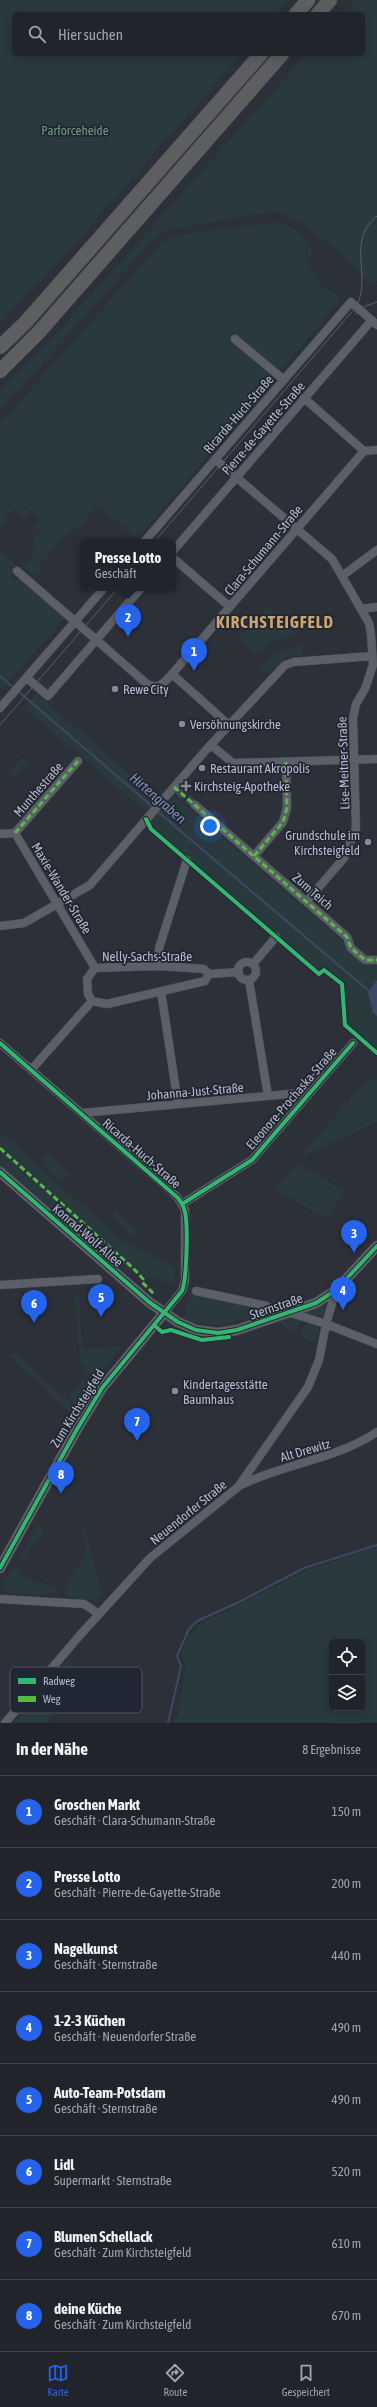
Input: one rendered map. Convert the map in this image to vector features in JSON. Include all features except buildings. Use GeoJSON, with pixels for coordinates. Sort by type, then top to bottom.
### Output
{"type":"FeatureCollection","features":[{"type":"Feature","properties":{"kind":"highway"},"geometry":{"type":"LineString","coordinates":[[298,12],[308,0]]}},
{"type":"Feature","properties":{"kind":"highway"},"geometry":{"type":"LineString","coordinates":[[320,12],[330,0]]}},
{"type":"Feature","properties":{"kind":"highway"},"geometry":{"type":"LineString","coordinates":[[0,347],[25,323],[259,56]]}},
{"type":"Feature","properties":{"kind":"highway"},"geometry":{"type":"LineString","coordinates":[[0,371],[39,332],[280,56]]}},
{"type":"Feature","properties":{"kind":"street","name":"Ricarda-Huch-Straße"},"geometry":{"type":"LineString","coordinates":[[147,539],[351,302],[374,323]]}},
{"type":"Feature","properties":{"kind":"street","name":"Pierre-de-Gayette-Straße"},"geometry":{"type":"LineString","coordinates":[[176,547],[304,398],[374,323]]}},
{"type":"Feature","properties":{"kind":"street"},"geometry":{"type":"LineString","coordinates":[[235,339],[284,380]]}},
{"type":"Feature","properties":{"kind":"street"},"geometry":{"type":"LineString","coordinates":[[304,398],[364,451],[377,450]]}},
{"type":"Feature","properties":{"kind":"street","name":"Clara-Schumann-Straße"},"geometry":{"type":"LineString","coordinates":[[96,640],[153,687],[164,683],[364,451]]}},
{"type":"Feature","properties":{"kind":"street","name":"Lise-Meitner-Straße"},"geometry":{"type":"LineString","coordinates":[[215,459],[332,558],[370,628],[373,676],[354,710],[356,828],[344,858],[306,901]]}},
{"type":"Feature","properties":{"kind":"street"},"geometry":{"type":"LineString","coordinates":[[342,576],[377,550]]}},
{"type":"Feature","properties":{"kind":"street"},"geometry":{"type":"LineString","coordinates":[[176,561],[230,607]]}},
{"type":"Feature","properties":{"kind":"street"},"geometry":{"type":"LineString","coordinates":[[17,571],[96,640]]}},
{"type":"Feature","properties":{"kind":"street"},"geometry":{"type":"LineString","coordinates":[[0,708],[101,591]]}},
{"type":"Feature","properties":{"kind":"street"},"geometry":{"type":"LineString","coordinates":[[24,681],[48,696],[138,591]]}},
{"type":"Feature","properties":{"kind":"street"},"geometry":{"type":"LineString","coordinates":[[361,609],[377,607]]}},
{"type":"Feature","properties":{"kind":"street"},"geometry":{"type":"LineString","coordinates":[[0,926],[24,923],[58,905],[90,884],[151,813],[176,789],[211,745],[285,665],[294,662],[372,656]]}},
{"type":"Feature","properties":{"kind":"street"},"geometry":{"type":"LineString","coordinates":[[172,674],[229,725]]}},
{"type":"Feature","properties":{"kind":"street"},"geometry":{"type":"LineString","coordinates":[[211,745],[234,763],[377,759]]}},
{"type":"Feature","properties":{"kind":"street","name":"Munthestraße"},"geometry":{"type":"LineString","coordinates":[[15,833],[78,760]]}},
{"type":"Feature","properties":{"kind":"street"},"geometry":{"type":"LineString","coordinates":[[254,856],[284,822],[287,808],[286,762]]}},
{"type":"Feature","properties":{"kind":"street","name":"Zum Teich"},"geometry":{"type":"LineString","coordinates":[[194,805],[348,937],[351,948],[365,960],[377,960]]}},
{"type":"Feature","properties":{"kind":"street"},"geometry":{"type":"LineString","coordinates":[[0,834],[15,833]]}},
{"type":"Feature","properties":{"kind":"street","name":"Maxie-Wander-Straße"},"geometry":{"type":"LineString","coordinates":[[15,833],[95,968]]}},
{"type":"Feature","properties":{"kind":"street"},"geometry":{"type":"LineString","coordinates":[[159,966],[158,948],[187,860]]}},
{"type":"Feature","properties":{"kind":"street","name":"Nelly-Sachs-Straße"},"geometry":{"type":"LineString","coordinates":[[253,964],[276,937]]}},
{"type":"Feature","properties":{"kind":"street","name":"Nelly-Sachs-Straße"},"geometry":{"type":"LineString","coordinates":[[209,974],[238,972],[243,963],[253,964]]}},
{"type":"Feature","properties":{"kind":"street","name":"Nelly-Sachs-Straße"},"geometry":{"type":"LineString","coordinates":[[249,980],[256,972],[253,964]]}},
{"type":"Feature","properties":{"kind":"street","name":"Nelly-Sachs-Straße"},"geometry":{"type":"LineString","coordinates":[[159,966],[204,968],[209,974],[205,981],[107,1004],[92,1001],[88,994],[86,979],[95,968],[159,966]]}},
{"type":"Feature","properties":{"kind":"street"},"geometry":{"type":"LineString","coordinates":[[238,972],[241,977],[249,980],[268,1096]]}},
{"type":"Feature","properties":{"kind":"street"},"geometry":{"type":"LineString","coordinates":[[161,992],[178,1104]]}},
{"type":"Feature","properties":{"kind":"street"},"geometry":{"type":"LineString","coordinates":[[31,1070],[92,1001]]}},
{"type":"Feature","properties":{"kind":"street","name":"Eleonore-Prochaska-Straße"},"geometry":{"type":"LineString","coordinates":[[182,1204],[252,1160],[353,1042]]}},
{"type":"Feature","properties":{"kind":"street","name":"Ricarda-Huch-Straße"},"geometry":{"type":"LineString","coordinates":[[0,1043],[168,1188],[182,1204],[186,1218],[185,1281],[180,1293],[164,1312]]}},
{"type":"Feature","properties":{"kind":"street","name":"Johanna-Just-Straße"},"geometry":{"type":"LineString","coordinates":[[82,1114],[310,1092]]}},
{"type":"Feature","properties":{"kind":"street","name":"Konrad-Wolf-Allee"},"geometry":{"type":"LineString","coordinates":[[0,1172],[164,1312]]}},
{"type":"Feature","properties":{"kind":"street","name":"Sternstraße"},"geometry":{"type":"LineString","coordinates":[[164,1312],[178,1322],[196,1330],[208,1333],[237,1330],[316,1303],[336,1290],[377,1246]]}},
{"type":"Feature","properties":{"kind":"street"},"geometry":{"type":"LineString","coordinates":[[0,1285],[98,1278]]}},
{"type":"Feature","properties":{"kind":"street","name":"Sternstraße"},"geometry":{"type":"LineString","coordinates":[[196,1290],[267,1306],[271,1318]]}},
{"type":"Feature","properties":{"kind":"street","name":"Neuendorfer Straße"},"geometry":{"type":"LineString","coordinates":[[54,1667],[150,1558],[238,1487],[308,1387],[319,1360],[326,1324],[336,1290]]}},
{"type":"Feature","properties":{"kind":"street","name":"Zum Kirchsteigfeld"},"geometry":{"type":"LineString","coordinates":[[0,1568],[76,1431],[102,1388],[164,1312]]}},
{"type":"Feature","properties":{"kind":"street"},"geometry":{"type":"LineString","coordinates":[[288,1312],[326,1324],[377,1344]]}},
{"type":"Feature","properties":{"kind":"street","name":"Alt Drewitz"},"geometry":{"type":"LineString","coordinates":[[238,1487],[264,1474],[336,1454],[377,1432]]}},
{"type":"Feature","properties":{"kind":"street"},"geometry":{"type":"LineString","coordinates":[[0,1599],[84,1604],[99,1614]]}},
{"type":"Feature","properties":{"kind":"street","name":"Neuendorfer Straße"},"geometry":{"type":"LineString","coordinates":[[6,1723],[15,1713]]}},
{"type":"Feature","properties":{"kind":"green space","name":"Parforceheide"},"geometry":{"type":"Polygon","coordinates":[[[0,0],[288,0],[278,12],[12,12],[12,56],[239,56],[79,239],[0,324],[0,0]]]}},
{"type":"Feature","properties":{"kind":"green space"},"geometry":{"type":"Polygon","coordinates":[[[355,0],[377,0],[377,281],[367,282],[343,255],[303,224],[280,212],[249,215],[160,232],[0,411],[0,389],[56,334],[305,56],[365,56],[365,12],[345,12],[355,0]]]}},
{"type":"Feature","properties":{"kind":"green space"},"geometry":{"type":"Polygon","coordinates":[[[274,222],[292,228],[305,239],[312,251],[308,264],[321,285],[338,296],[339,302],[140,535],[134,536],[98,505],[76,530],[72,528],[39,566],[42,570],[36,577],[24,567],[36,551],[32,547],[34,536],[44,529],[40,526],[36,530],[34,528],[41,520],[31,510],[24,517],[16,510],[11,514],[9,512],[4,517],[7,520],[0,529],[0,424],[163,241],[187,234],[274,222]]]}},
{"type":"Feature","properties":{"kind":"green space"},"geometry":{"type":"Polygon","coordinates":[[[0,549],[17,566],[10,576],[13,580],[20,579],[65,617],[3,689],[0,687],[0,549]]]}},
{"type":"Feature","properties":{"kind":"green space"},"geometry":{"type":"Polygon","coordinates":[[[269,607],[299,633],[270,642],[255,653],[238,637],[254,624],[269,607]]]}},
{"type":"Feature","properties":{"kind":"green space"},"geometry":{"type":"Polygon","coordinates":[[[302,644],[302,655],[286,657],[267,674],[260,668],[269,659],[279,653],[302,644]]]}},
{"type":"Feature","properties":{"kind":"green space"},"geometry":{"type":"Polygon","coordinates":[[[36,693],[166,805],[174,795],[344,942],[353,954],[377,964],[377,1048],[348,1024],[342,984],[324,970],[319,974],[187,860],[146,819],[145,811],[23,707],[36,693]]]}},
{"type":"Feature","properties":{"kind":"green space"},"geometry":{"type":"Polygon","coordinates":[[[22,757],[28,762],[14,778],[8,773],[22,757]]]}},
{"type":"Feature","properties":{"kind":"green space"},"geometry":{"type":"Polygon","coordinates":[[[377,1080],[377,1122],[298,1158],[366,1082],[377,1080]]]}},
{"type":"Feature","properties":{"kind":"green space"},"geometry":{"type":"Polygon","coordinates":[[[0,1132],[120,1239],[176,1268],[173,1284],[125,1270],[78,1227],[68,1228],[0,1167],[0,1132]]]}},
{"type":"Feature","properties":{"kind":"green space"},"geometry":{"type":"Polygon","coordinates":[[[48,1154],[70,1174],[62,1183],[40,1163],[48,1154]]]}},
{"type":"Feature","properties":{"kind":"green space"},"geometry":{"type":"Polygon","coordinates":[[[298,1163],[344,1191],[326,1219],[275,1189],[298,1163]]]}},
{"type":"Feature","properties":{"kind":"green space"},"geometry":{"type":"Polygon","coordinates":[[[116,1209],[138,1231],[132,1236],[111,1215],[116,1209]]]}},
{"type":"Feature","properties":{"kind":"green space"},"geometry":{"type":"Polygon","coordinates":[[[191,1292],[265,1308],[263,1313],[224,1324],[214,1325],[194,1322],[184,1318],[187,1300],[191,1292]]]}},
{"type":"Feature","properties":{"kind":"green space"},"geometry":{"type":"Polygon","coordinates":[[[79,1293],[82,1347],[79,1347],[75,1294],[79,1293]]]}},
{"type":"Feature","properties":{"kind":"green space"},"geometry":{"type":"Polygon","coordinates":[[[328,1303],[322,1317],[303,1313],[328,1303]]]}},
{"type":"Feature","properties":{"kind":"green space"},"geometry":{"type":"Polygon","coordinates":[[[292,1316],[302,1319],[295,1332],[285,1328],[279,1321],[292,1316]]]}},
{"type":"Feature","properties":{"kind":"green space"},"geometry":{"type":"Polygon","coordinates":[[[309,1321],[319,1324],[315,1343],[301,1336],[302,1330],[309,1321]]]}},
{"type":"Feature","properties":{"kind":"green space"},"geometry":{"type":"Polygon","coordinates":[[[121,1346],[97,1378],[84,1371],[87,1367],[80,1361],[79,1349],[121,1346]]]}},
{"type":"Feature","properties":{"kind":"green space"},"geometry":{"type":"Polygon","coordinates":[[[16,1353],[75,1407],[73,1416],[6,1354],[16,1353]]]}},
{"type":"Feature","properties":{"kind":"green space"},"geometry":{"type":"Polygon","coordinates":[[[83,1379],[91,1384],[86,1388],[76,1407],[69,1397],[83,1379]]]}},
{"type":"Feature","properties":{"kind":"green space"},"geometry":{"type":"Polygon","coordinates":[[[38,1522],[44,1531],[42,1537],[29,1550],[23,1561],[18,1561],[38,1522]]]}},
{"type":"Feature","properties":{"kind":"green space"},"geometry":{"type":"Polygon","coordinates":[[[80,1524],[83,1524],[102,1596],[94,1600],[83,1600],[63,1595],[84,1552],[85,1546],[80,1524]]]}},
{"type":"Feature","properties":{"kind":"green space"},"geometry":{"type":"Polygon","coordinates":[[[377,1546],[377,1723],[172,1723],[177,1718],[186,1669],[182,1655],[187,1640],[197,1626],[305,1571],[377,1546]]]}},
{"type":"Feature","properties":{"kind":"green space"},"geometry":{"type":"Polygon","coordinates":[[[13,1569],[23,1570],[20,1575],[37,1584],[39,1581],[57,1590],[56,1594],[8,1593],[4,1589],[3,1584],[13,1569]]]}},
{"type":"Feature","properties":{"kind":"green space"},"geometry":{"type":"Polygon","coordinates":[[[71,1655],[67,1667],[61,1667],[71,1655]]]}},
{"type":"Feature","properties":{"kind":"green space"},"geometry":{"type":"Polygon","coordinates":[[[22,1713],[52,1713],[49,1723],[13,1723],[22,1713]]]}},
{"type":"Feature","properties":{"kind":"water"},"geometry":{"type":"Polygon","coordinates":[[[377,980],[377,1016],[373,1013],[368,992],[377,980]]]}},
{"type":"Feature","properties":{"kind":"waterway","name":"Hirtengraben"},"geometry":{"type":"LineString","coordinates":[[0,676],[14,688]]}},
{"type":"Feature","properties":{"kind":"waterway","name":"Hirtengraben"},"geometry":{"type":"LineString","coordinates":[[18,691],[154,808]]}},
{"type":"Feature","properties":{"kind":"waterway","name":"Hirtengraben"},"geometry":{"type":"LineString","coordinates":[[157,811],[370,992]]}},
{"type":"Feature","properties":{"kind":"waterway"},"geometry":{"type":"LineString","coordinates":[[168,1723],[181,1666],[177,1656],[189,1629],[197,1621],[237,1603],[304,1568],[377,1545]]}},
{"type":"Feature","properties":{"kind":"tunnel"},"geometry":{"type":"LineString","coordinates":[[178,791],[195,805]]}},
{"type":"Feature","properties":{"kind":"tram line"},"geometry":{"type":"LineString","coordinates":[[157,539],[356,307],[362,283],[361,248],[363,236],[368,226],[377,216]]}},
{"type":"Feature","properties":{"kind":"tram line"},"geometry":{"type":"LineString","coordinates":[[355,314],[366,306],[377,302]]}},
{"type":"Feature","properties":{"kind":"tram line"},"geometry":{"type":"LineString","coordinates":[[0,725],[115,591]]}},
{"type":"Feature","properties":{"kind":"marked path"},"geometry":{"type":"LineString","coordinates":[[15,833],[78,761]]}},
{"type":"Feature","properties":{"kind":"marked path"},"geometry":{"type":"LineString","coordinates":[[254,856],[283,822],[287,808],[286,762]]}},
{"type":"Feature","properties":{"kind":"marked path"},"geometry":{"type":"LineString","coordinates":[[174,787],[347,937],[351,948],[365,960],[377,960]]}},
{"type":"Feature","properties":{"kind":"marked path"},"geometry":{"type":"LineString","coordinates":[[0,1148],[135,1270],[143,1279],[142,1282],[155,1295]]}},
{"type":"Feature","properties":{"kind":"cycle path"},"geometry":{"type":"LineString","coordinates":[[146,819],[151,829],[319,974],[324,970],[342,984],[345,1025],[377,1053]]}},
{"type":"Feature","properties":{"kind":"cycle path"},"geometry":{"type":"LineString","coordinates":[[0,1043],[178,1198],[185,1212],[187,1240],[185,1275],[182,1291],[102,1388],[76,1431],[0,1568]]}},
{"type":"Feature","properties":{"kind":"cycle path"},"geometry":{"type":"LineString","coordinates":[[182,1204],[252,1160],[353,1043]]}},
{"type":"Feature","properties":{"kind":"cycle path"},"geometry":{"type":"LineString","coordinates":[[0,1172],[149,1302],[178,1322],[196,1330],[218,1333],[237,1330],[316,1303],[336,1290],[377,1246]]}},
{"type":"Feature","properties":{"kind":"cycle path"},"geometry":{"type":"LineString","coordinates":[[154,1325],[162,1332],[171,1330],[202,1340],[229,1337]]}},
{"type":"Feature","properties":{"kind":"place","name":"Presse Lotto"},"geometry":{"type":"Point","coordinates":[128,637]}},
{"type":"Feature","properties":{"kind":"place","name":"Groschen Markt"},"geometry":{"type":"Point","coordinates":[194,671]}},
{"type":"Feature","properties":{"kind":"place","name":"Rewe City"},"geometry":{"type":"Point","coordinates":[115,689]}},
{"type":"Feature","properties":{"kind":"place","name":"Versöhnungskirche"},"geometry":{"type":"Point","coordinates":[182,724]}},
{"type":"Feature","properties":{"kind":"place","name":"Restaurant Akropolis"},"geometry":{"type":"Point","coordinates":[202,768]}},
{"type":"Feature","properties":{"kind":"place","name":"Kirchsteig-Apotheke"},"geometry":{"type":"Point","coordinates":[186,786]}},
{"type":"Feature","properties":{"kind":"place","name":"Grundschule im Kirchsteigfeld"},"geometry":{"type":"Point","coordinates":[368,842]}},
{"type":"Feature","properties":{"kind":"place","name":"Nagelkunst"},"geometry":{"type":"Point","coordinates":[354,1253]}},
{"type":"Feature","properties":{"kind":"place","name":"1-2-3 Küchen"},"geometry":{"type":"Point","coordinates":[343,1310]}},
{"type":"Feature","properties":{"kind":"place","name":"Auto-Team-Potsdam"},"geometry":{"type":"Point","coordinates":[101,1317]}},
{"type":"Feature","properties":{"kind":"place","name":"Lidl"},"geometry":{"type":"Point","coordinates":[34,1323]}},
{"type":"Feature","properties":{"kind":"place","name":"Kindertagesstätte Baumhaus"},"geometry":{"type":"Point","coordinates":[175,1391]}},
{"type":"Feature","properties":{"kind":"place","name":"Blumen Schellack"},"geometry":{"type":"Point","coordinates":[137,1441]}},
{"type":"Feature","properties":{"kind":"place","name":"deine Küche"},"geometry":{"type":"Point","coordinates":[61,1494]}},
{"type":"Feature","properties":{"kind":"district","name":"KIRCHSTEIGFELD"},"geometry":{"type":"Point","coordinates":[275,622]}}]}
